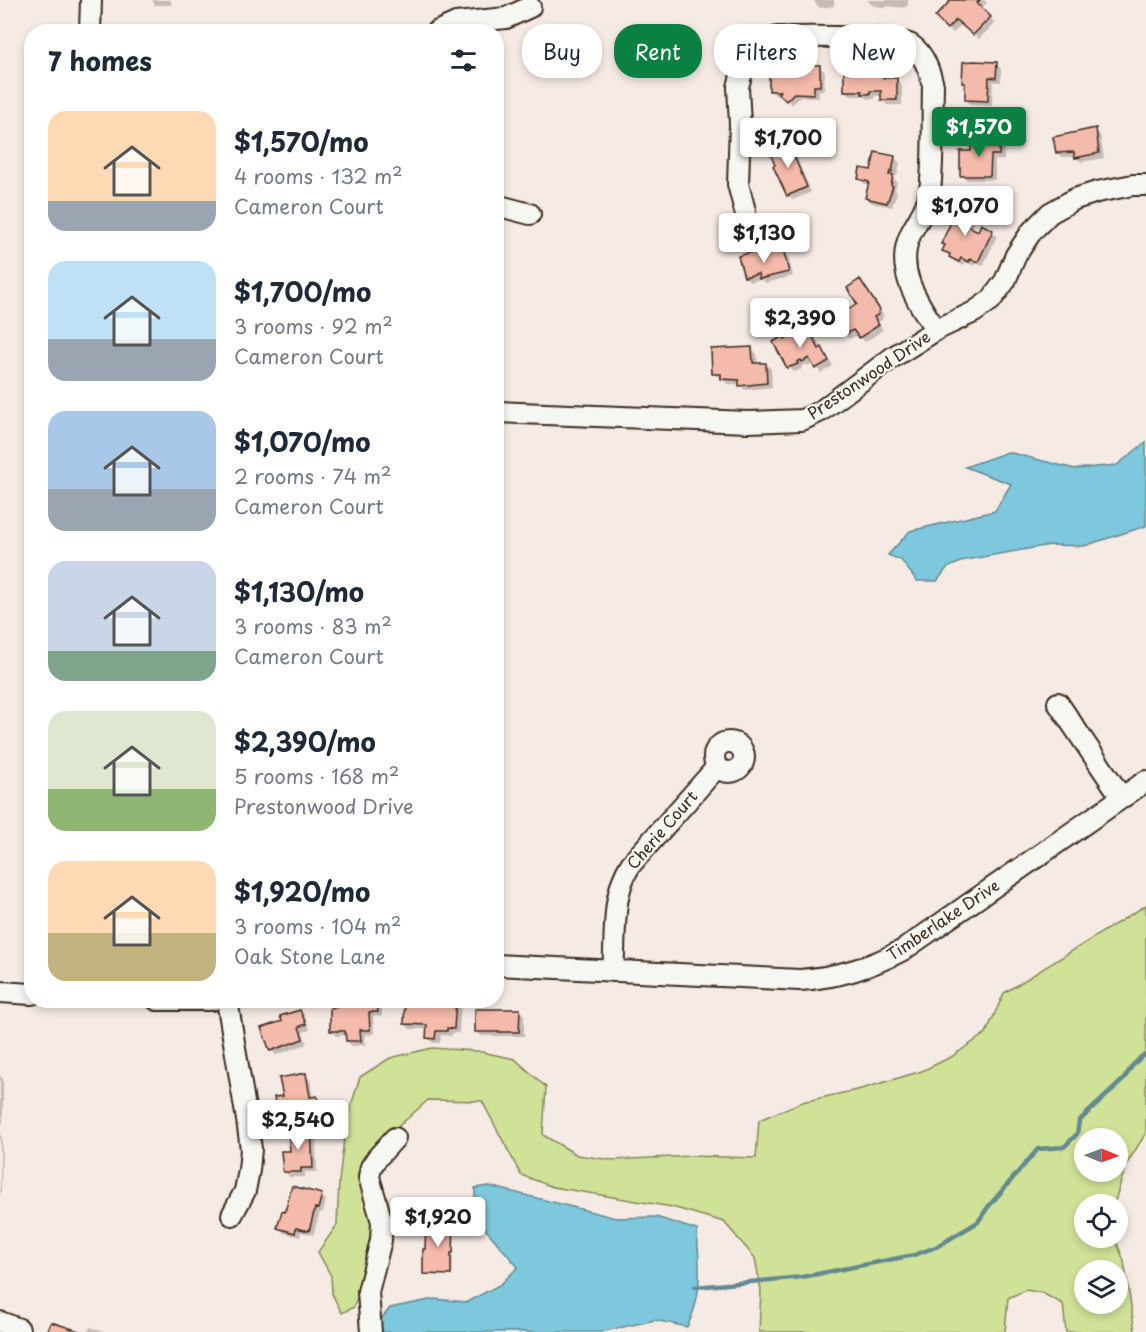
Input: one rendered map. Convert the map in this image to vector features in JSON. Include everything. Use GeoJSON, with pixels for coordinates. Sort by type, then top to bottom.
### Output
{"type":"FeatureCollection","features":[{"type":"Feature","properties":{"kind":"street"},"geometry":{"type":"LineString","coordinates":[[90,24],[91,0]]}},
{"type":"Feature","properties":{"kind":"street"},"geometry":{"type":"LineString","coordinates":[[454,24],[506,18],[530,7]]}},
{"type":"Feature","properties":{"kind":"street"},"geometry":{"type":"LineString","coordinates":[[746,211],[738,184],[740,124],[738,87],[747,57],[763,41],[777,37],[888,39],[909,44],[919,53],[928,68],[933,85],[930,193],[924,212],[905,248],[905,266],[909,284],[936,330]]}},
{"type":"Feature","properties":{"kind":"street","name":"Prestonwood Drive"},"geometry":{"type":"LineString","coordinates":[[504,412],[748,422],[802,420],[821,411],[893,357],[936,330],[974,312],[991,300],[1005,281],[1016,255],[1032,231],[1050,213],[1097,192],[1133,185],[1146,185]]}},
{"type":"Feature","properties":{"kind":"street"},"geometry":{"type":"LineString","coordinates":[[504,207],[530,214]]}},
{"type":"Feature","properties":{"kind":"street"},"geometry":{"type":"LineString","coordinates":[[1058,703],[1122,798]]}},
{"type":"Feature","properties":{"kind":"street","name":"Cherie Court"},"geometry":{"type":"LineString","coordinates":[[613,970],[618,890],[623,875],[717,767]]}},
{"type":"Feature","properties":{"kind":"street","name":"Timberlake Drive"},"geometry":{"type":"LineString","coordinates":[[504,965],[800,980],[829,978],[858,971],[903,950],[1146,781]]}},
{"type":"Feature","properties":{"kind":"street"},"geometry":{"type":"LineString","coordinates":[[0,992],[24,994]]}},
{"type":"Feature","properties":{"kind":"street"},"geometry":{"type":"LineString","coordinates":[[228,1008],[250,1149],[245,1191],[232,1215]]}},
{"type":"Feature","properties":{"kind":"street"},"geometry":{"type":"LineString","coordinates":[[370,1332],[368,1292],[381,1240],[382,1222],[369,1178],[371,1167],[395,1138]]}},
{"type":"Feature","properties":{"kind":"street"},"geometry":{"type":"LineString","coordinates":[[0,1322],[19,1329],[18,1332]]}},
{"type":"Feature","properties":{"kind":"green space"},"geometry":{"type":"Polygon","coordinates":[[[1146,905],[1146,1133],[1128,1162],[1128,1128],[1074,1128],[1074,1182],[1121,1182],[1117,1194],[1074,1194],[1074,1248],[1119,1248],[1124,1260],[1074,1260],[1074,1314],[1128,1314],[1128,1287],[1135,1332],[1066,1332],[1063,1304],[1042,1293],[1026,1290],[1008,1298],[1005,1332],[759,1332],[761,1290],[755,1258],[724,1222],[672,1207],[553,1187],[521,1175],[482,1101],[428,1100],[379,1144],[377,1236],[354,1307],[342,1313],[332,1294],[331,1276],[318,1252],[337,1225],[339,1181],[346,1122],[360,1077],[390,1058],[432,1048],[477,1051],[515,1059],[546,1087],[543,1135],[577,1155],[612,1160],[691,1156],[756,1158],[759,1120],[802,1102],[861,1089],[922,1071],[951,1057],[986,1033],[1004,993],[1146,905]]]}},
{"type":"Feature","properties":{"kind":"water"},"geometry":{"type":"Polygon","coordinates":[[[1146,442],[1146,526],[1084,546],[1050,545],[965,560],[947,568],[937,581],[917,581],[901,560],[888,555],[910,531],[995,511],[1011,484],[965,467],[1008,452],[1075,469],[1117,465],[1146,442]]]}},
{"type":"Feature","properties":{"kind":"water"},"geometry":{"type":"Polygon","coordinates":[[[489,1186],[616,1218],[656,1217],[697,1230],[698,1291],[687,1327],[655,1320],[600,1332],[379,1332],[378,1323],[390,1308],[434,1299],[467,1302],[501,1284],[518,1267],[475,1217],[475,1188],[489,1186]]]}},
{"type":"Feature","properties":{"kind":"building"},"geometry":{"type":"Polygon","coordinates":[[[951,0],[980,0],[977,3],[991,17],[973,35],[956,20],[947,29],[935,17],[951,0]]]}},
{"type":"Feature","properties":{"kind":"building"},"geometry":{"type":"Polygon","coordinates":[[[963,62],[997,62],[996,78],[989,77],[988,101],[965,100],[965,83],[962,83],[963,62]]]}},
{"type":"Feature","properties":{"kind":"building"},"geometry":{"type":"Polygon","coordinates":[[[818,65],[820,65],[820,86],[814,86],[814,94],[794,93],[786,101],[778,93],[780,91],[769,91],[769,78],[818,78],[818,65]]]}},
{"type":"Feature","properties":{"kind":"building"},"geometry":{"type":"Polygon","coordinates":[[[844,78],[897,78],[897,100],[881,100],[881,91],[862,94],[862,91],[844,91],[844,78]]]}},
{"type":"Feature","properties":{"kind":"building"},"geometry":{"type":"Polygon","coordinates":[[[1096,128],[1099,153],[1075,158],[1074,152],[1056,153],[1053,137],[1096,128]]]}},
{"type":"Feature","properties":{"kind":"building"},"geometry":{"type":"Polygon","coordinates":[[[980,138],[1000,138],[999,155],[991,155],[990,176],[960,176],[960,151],[971,151],[971,145],[980,145],[980,138]]]}},
{"type":"Feature","properties":{"kind":"building"},"geometry":{"type":"Polygon","coordinates":[[[788,142],[807,187],[787,196],[773,166],[775,165],[769,151],[788,142]]]}},
{"type":"Feature","properties":{"kind":"building"},"geometry":{"type":"Polygon","coordinates":[[[875,152],[895,156],[892,172],[890,171],[889,175],[893,175],[891,185],[893,186],[887,203],[865,198],[869,182],[858,179],[860,168],[871,170],[875,152]]]}},
{"type":"Feature","properties":{"kind":"building"},"geometry":{"type":"Polygon","coordinates":[[[960,202],[974,208],[966,225],[978,231],[981,224],[993,230],[978,262],[970,259],[969,262],[961,258],[959,262],[949,257],[950,254],[942,251],[945,245],[941,244],[960,202]]]}},
{"type":"Feature","properties":{"kind":"building"},"geometry":{"type":"Polygon","coordinates":[[[783,249],[789,272],[759,279],[758,274],[744,277],[738,256],[756,251],[756,255],[783,249]]]}},
{"type":"Feature","properties":{"kind":"building"},"geometry":{"type":"Polygon","coordinates":[[[860,279],[880,310],[879,314],[874,317],[879,325],[859,338],[853,330],[843,335],[833,319],[857,304],[847,288],[860,279]]]}},
{"type":"Feature","properties":{"kind":"building"},"geometry":{"type":"Polygon","coordinates":[[[802,326],[805,331],[809,330],[819,349],[822,347],[829,361],[815,369],[809,358],[787,368],[773,342],[783,336],[785,339],[802,326]]]}},
{"type":"Feature","properties":{"kind":"building"},"geometry":{"type":"Polygon","coordinates":[[[752,347],[753,363],[766,363],[767,383],[739,386],[739,380],[721,379],[721,374],[712,374],[711,349],[752,347]]]}},
{"type":"Feature","properties":{"kind":"building"},"geometry":{"type":"Polygon","coordinates":[[[330,1008],[378,1008],[378,1012],[369,1012],[370,1030],[360,1030],[361,1041],[346,1041],[345,1031],[330,1031],[330,1008]]]}},
{"type":"Feature","properties":{"kind":"building"},"geometry":{"type":"Polygon","coordinates":[[[405,1008],[455,1008],[454,1029],[436,1031],[435,1039],[426,1038],[427,1025],[404,1024],[405,1008]]]}},
{"type":"Feature","properties":{"kind":"building"},"geometry":{"type":"Polygon","coordinates":[[[475,1009],[520,1009],[519,1032],[475,1032],[475,1009]]]}},
{"type":"Feature","properties":{"kind":"building"},"geometry":{"type":"Polygon","coordinates":[[[300,1010],[306,1024],[299,1027],[303,1039],[270,1051],[261,1028],[282,1021],[280,1016],[300,1010]]]}},
{"type":"Feature","properties":{"kind":"building"},"geometry":{"type":"Polygon","coordinates":[[[306,1073],[310,1097],[317,1096],[319,1107],[312,1108],[313,1114],[278,1120],[274,1097],[283,1096],[279,1078],[306,1073]]]}},
{"type":"Feature","properties":{"kind":"building"},"geometry":{"type":"Polygon","coordinates":[[[288,1129],[311,1129],[313,1168],[301,1168],[301,1172],[283,1172],[281,1151],[290,1151],[288,1129]]]}},
{"type":"Feature","properties":{"kind":"building"},"geometry":{"type":"Polygon","coordinates":[[[292,1186],[322,1194],[318,1209],[315,1208],[309,1231],[296,1228],[295,1233],[277,1228],[282,1211],[285,1212],[292,1186]]]}},
{"type":"Feature","properties":{"kind":"building"},"geometry":{"type":"Polygon","coordinates":[[[426,1222],[454,1223],[451,1275],[423,1274],[426,1222]]]}},
{"type":"Feature","properties":{"kind":"building"},"geometry":{"type":"Polygon","coordinates":[[[51,1322],[82,1332],[47,1332],[51,1322]]]}},
{"type":"Feature","properties":{"kind":"waterway"},"geometry":{"type":"LineString","coordinates":[[695,1287],[802,1277],[914,1255],[936,1247],[978,1222],[1038,1149],[1064,1147],[1077,1134],[1079,1121],[1124,1079],[1142,1056],[1146,1055]]}}]}
